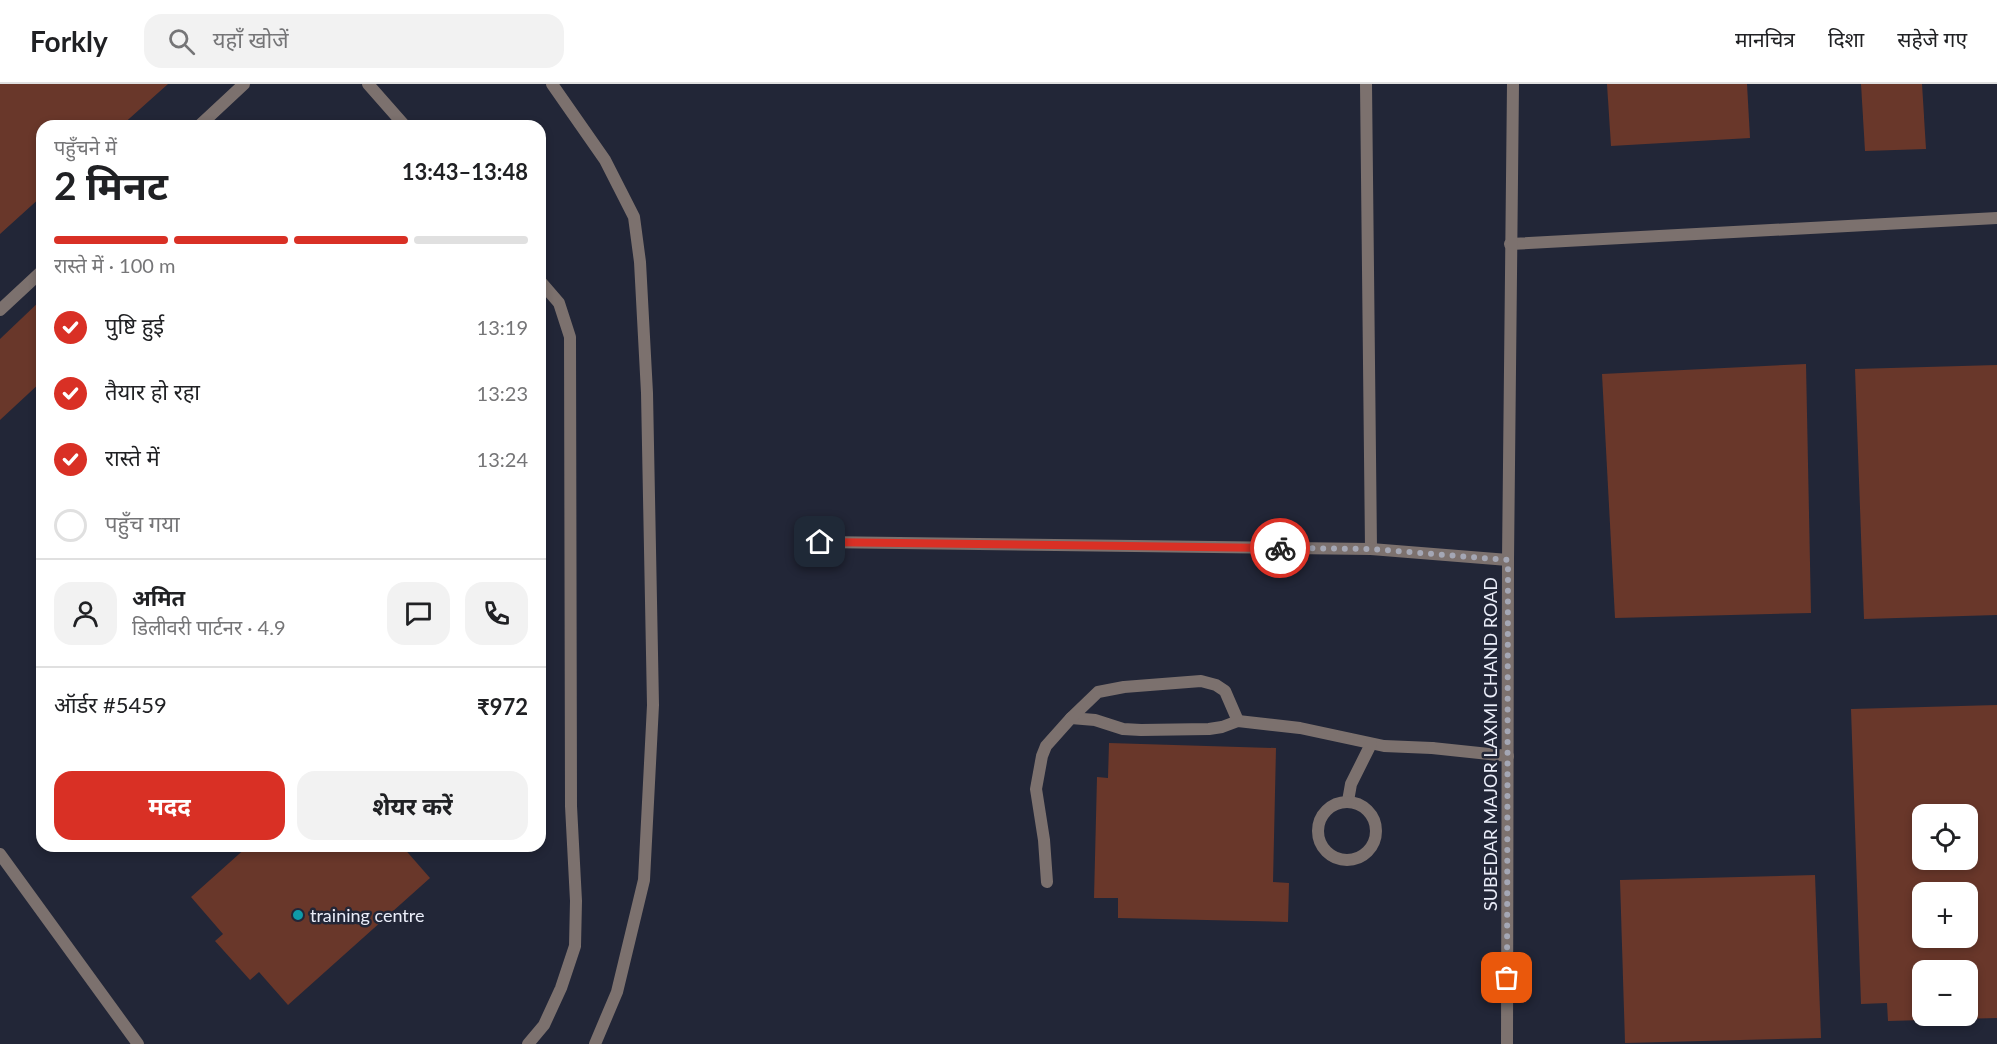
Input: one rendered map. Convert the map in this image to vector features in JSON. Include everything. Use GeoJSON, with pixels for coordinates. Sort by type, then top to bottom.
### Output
{"type":"FeatureCollection","features":[{"type":"Feature","properties":{"kind":"street"},"geometry":{"type":"LineString","coordinates":[[205,120],[244,84]]}},
{"type":"Feature","properties":{"kind":"street"},"geometry":{"type":"LineString","coordinates":[[369,84],[400,120]]}},
{"type":"Feature","properties":{"kind":"street"},"geometry":{"type":"LineString","coordinates":[[552,84],[605,160],[634,217],[640,262],[647,393],[653,705],[644,880],[617,992],[595,1044]]}},
{"type":"Feature","properties":{"kind":"street"},"geometry":{"type":"LineString","coordinates":[[1366,84],[1371,549]]}},
{"type":"Feature","properties":{"kind":"street","name":"SUBEDAR MAJOR LAXMI CHAND ROAD"},"geometry":{"type":"LineString","coordinates":[[1507,1044],[1508,560],[1513,84]]}},
{"type":"Feature","properties":{"kind":"street"},"geometry":{"type":"LineString","coordinates":[[1510,244],[1997,218]]}},
{"type":"Feature","properties":{"kind":"street"},"geometry":{"type":"LineString","coordinates":[[0,310],[36,277]]}},
{"type":"Feature","properties":{"kind":"street"},"geometry":{"type":"LineString","coordinates":[[528,1044],[544,1025],[561,988],[575,946],[576,902],[571,806],[570,337],[559,303],[546,288]]}},
{"type":"Feature","properties":{"kind":"street"},"geometry":{"type":"LineString","coordinates":[[820,542],[1371,549],[1508,560]]}},
{"type":"Feature","properties":{"kind":"street"},"geometry":{"type":"LineString","coordinates":[[1047,882],[1044,840],[1036,798],[1037,775],[1046,746],[1098,692],[1124,687],[1202,681],[1225,691],[1238,721]]}},
{"type":"Feature","properties":{"kind":"street"},"geometry":{"type":"LineString","coordinates":[[1071,718],[1095,720],[1123,729],[1141,730],[1209,729],[1238,721],[1300,728],[1371,744],[1508,756]]}},
{"type":"Feature","properties":{"kind":"street"},"geometry":{"type":"LineString","coordinates":[[1348,801],[1352,784],[1371,744]]}},
{"type":"Feature","properties":{"kind":"street"},"geometry":{"type":"LineString","coordinates":[[1348,801],[1366,809],[1373,817],[1376,827],[1375,837],[1365,854],[1346,860],[1337,858],[1322,847],[1317,830],[1323,812],[1339,802],[1348,801]]}},
{"type":"Feature","properties":{"kind":"street"},"geometry":{"type":"LineString","coordinates":[[0,854],[138,1044]]}},
{"type":"Feature","properties":{"kind":"building"},"geometry":{"type":"Polygon","coordinates":[[[0,84],[168,84],[128,120],[36,120],[36,201],[0,234],[0,84]]]}},
{"type":"Feature","properties":{"kind":"building"},"geometry":{"type":"Polygon","coordinates":[[[1607,84],[1747,84],[1750,138],[1611,146],[1607,84]]]}},
{"type":"Feature","properties":{"kind":"building"},"geometry":{"type":"Polygon","coordinates":[[[1861,84],[1922,84],[1926,149],[1865,151],[1861,84]]]}},
{"type":"Feature","properties":{"kind":"building"},"geometry":{"type":"Polygon","coordinates":[[[36,305],[36,387],[0,420],[0,339],[36,305]]]}},
{"type":"Feature","properties":{"kind":"building"},"geometry":{"type":"Polygon","coordinates":[[[1806,364],[1811,613],[1615,618],[1602,374],[1806,364]]]}},
{"type":"Feature","properties":{"kind":"building"},"geometry":{"type":"Polygon","coordinates":[[[1997,365],[1997,615],[1864,619],[1855,369],[1997,365]]]}},
{"type":"Feature","properties":{"kind":"building"},"geometry":{"type":"Polygon","coordinates":[[[1997,705],[1997,1018],[1978,1019],[1978,960],[1912,960],[1912,1020],[1888,1021],[1887,1003],[1861,1004],[1851,709],[1997,705]]]}},
{"type":"Feature","properties":{"kind":"building"},"geometry":{"type":"Polygon","coordinates":[[[1109,743],[1276,748],[1273,882],[1289,883],[1288,922],[1118,918],[1118,898],[1094,898],[1097,777],[1108,778],[1109,743]]]}},
{"type":"Feature","properties":{"kind":"building","name":"training centre"},"geometry":{"type":"Polygon","coordinates":[[[241,852],[407,852],[430,878],[288,1005],[259,972],[250,980],[215,941],[223,934],[191,897],[241,852]]]}},
{"type":"Feature","properties":{"kind":"building"},"geometry":{"type":"Polygon","coordinates":[[[1815,875],[1821,1038],[1625,1043],[1620,880],[1815,875]]]}},
{"type":"Feature","properties":{"kind":"way so far"},"geometry":{"type":"LineString","coordinates":[[1280,548],[1371,549],[1508,560],[1507,978]]}},
{"type":"Feature","properties":{"kind":"place","name":"training centre"},"geometry":{"type":"Point","coordinates":[298,915]}},
{"type":"Feature","properties":{"kind":"route"},"geometry":{"type":"LineString","coordinates":[[820,542],[1280,548]]}}]}
